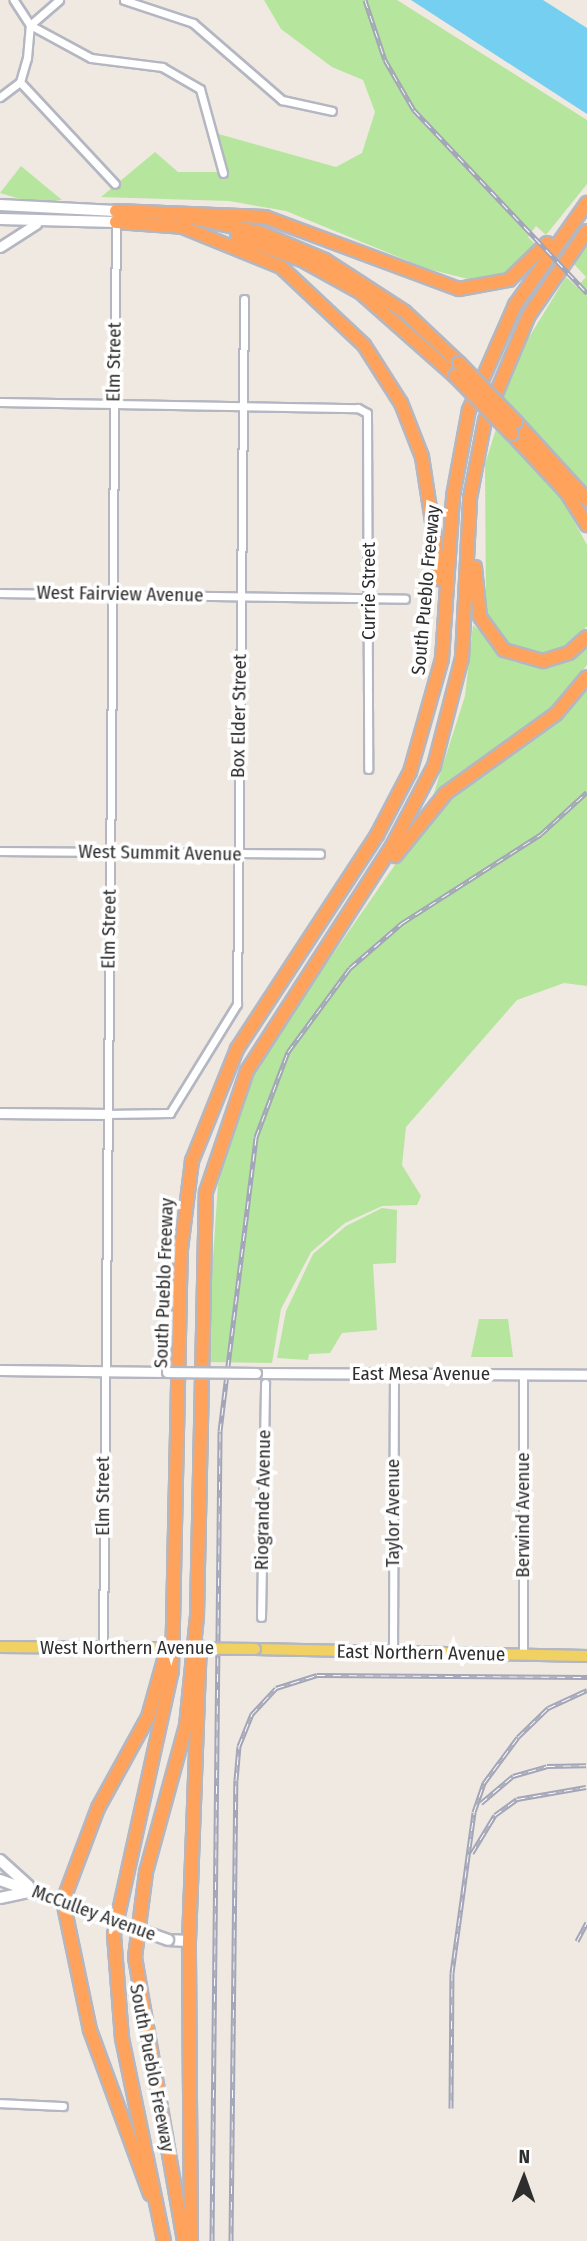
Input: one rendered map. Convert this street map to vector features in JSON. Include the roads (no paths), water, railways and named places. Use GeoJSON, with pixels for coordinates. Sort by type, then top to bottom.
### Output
{"type":"FeatureCollection","features":[{"type":"Feature","properties":{"kind":"highway"},"geometry":{"type":"LineString","coordinates":[[116,216],[135,209],[265,217],[440,285],[470,290],[499,284],[526,268],[587,195]]}},
{"type":"Feature","properties":{"kind":"highway","name":"South Pueblo Freeway"},"geometry":{"type":"LineString","coordinates":[[164,2241],[122,2039],[114,1934],[165,1724],[174,1604],[181,1249],[192,1161],[237,1049],[400,793],[438,682],[454,485],[469,410],[515,305],[587,203]]}},
{"type":"Feature","properties":{"kind":"highway"},"geometry":{"type":"LineString","coordinates":[[135,209],[239,227],[325,260],[405,312],[514,428],[587,500]]}},
{"type":"Feature","properties":{"kind":"highway"},"geometry":{"type":"LineString","coordinates":[[116,216],[180,226],[260,244],[322,270],[393,316],[457,369]]}},
{"type":"Feature","properties":{"kind":"highway"},"geometry":{"type":"LineString","coordinates":[[180,226],[244,247],[293,275],[351,329],[393,389],[419,447],[436,520],[438,682]]}},
{"type":"Feature","properties":{"kind":"highway","name":"South Pueblo Freeway"},"geometry":{"type":"LineString","coordinates":[[184,2241],[135,1957],[146,1872],[186,1726],[197,1615],[200,1254],[206,1192],[247,1071],[414,807],[449,723],[465,636],[473,478],[508,356],[587,230]]}},
{"type":"Feature","properties":{"kind":"highway"},"geometry":{"type":"LineString","coordinates":[[514,428],[567,493],[587,526]]}},
{"type":"Feature","properties":{"kind":"highway"},"geometry":{"type":"LineString","coordinates":[[473,478],[478,610],[487,633],[504,650],[535,661],[561,657],[587,638]]}},
{"type":"Feature","properties":{"kind":"highway"},"geometry":{"type":"LineString","coordinates":[[354,904],[446,793],[556,714],[587,677]]}},
{"type":"Feature","properties":{"kind":"highway"},"geometry":{"type":"LineString","coordinates":[[164,2241],[140,2157],[90,2030],[63,1901],[98,1808],[151,1708],[174,1604]]}},
{"type":"Feature","properties":{"kind":"highway"},"geometry":{"type":"LineString","coordinates":[[191,2241],[189,1941],[202,1673],[197,1615]]}},
{"type":"Feature","properties":{"kind":"main road"},"geometry":{"type":"LineString","coordinates":[[0,206],[116,216]]}},
{"type":"Feature","properties":{"kind":"main road"},"geometry":{"type":"LineString","coordinates":[[0,219],[36,224],[116,216]]}},
{"type":"Feature","properties":{"kind":"main road","name":"West Northern Avenue"},"geometry":{"type":"LineString","coordinates":[[0,1647],[255,1649]]}},
{"type":"Feature","properties":{"kind":"main road","name":"East Northern Avenue"},"geometry":{"type":"LineString","coordinates":[[255,1649],[587,1656]]}},
{"type":"Feature","properties":{"kind":"main road"},"geometry":{"type":"LineString","coordinates":[[0,1860],[37,1892]]}},
{"type":"Feature","properties":{"kind":"main road","name":"McCulley Avenue"},"geometry":{"type":"LineString","coordinates":[[0,1880],[168,1940],[189,1941]]}},
{"type":"Feature","properties":{"kind":"main road"},"geometry":{"type":"LineString","coordinates":[[0,1898],[37,1892]]}},
{"type":"Feature","properties":{"kind":"street"},"geometry":{"type":"LineString","coordinates":[[14,0],[30,25],[91,58],[162,67],[200,89],[223,173]]}},
{"type":"Feature","properties":{"kind":"street"},"geometry":{"type":"LineString","coordinates":[[0,97],[20,82],[30,25],[59,0]]}},
{"type":"Feature","properties":{"kind":"street"},"geometry":{"type":"LineString","coordinates":[[124,0],[193,23],[282,100],[332,111]]}},
{"type":"Feature","properties":{"kind":"street"},"geometry":{"type":"LineString","coordinates":[[20,82],[115,184]]}},
{"type":"Feature","properties":{"kind":"street","name":"Elm Street"},"geometry":{"type":"LineString","coordinates":[[103,1648],[116,216]]}},
{"type":"Feature","properties":{"kind":"street"},"geometry":{"type":"LineString","coordinates":[[0,247],[36,224]]}},
{"type":"Feature","properties":{"kind":"street","name":"Box Elder Street"},"geometry":{"type":"LineString","coordinates":[[106,1114],[170,1113],[237,1004],[244,299]]}},
{"type":"Feature","properties":{"kind":"street"},"geometry":{"type":"LineString","coordinates":[[0,402],[243,404]]}},
{"type":"Feature","properties":{"kind":"street","name":"Currie Street"},"geometry":{"type":"LineString","coordinates":[[243,404],[368,413],[368,769]]}},
{"type":"Feature","properties":{"kind":"street","name":"West Fairview Avenue"},"geometry":{"type":"LineString","coordinates":[[0,593],[405,599]]}},
{"type":"Feature","properties":{"kind":"street","name":"West Summit Avenue"},"geometry":{"type":"LineString","coordinates":[[0,851],[320,854]]}},
{"type":"Feature","properties":{"kind":"street"},"geometry":{"type":"LineString","coordinates":[[0,1113],[106,1114]]}},
{"type":"Feature","properties":{"kind":"street","name":"East Mesa Avenue"},"geometry":{"type":"LineString","coordinates":[[0,1370],[587,1375]]}},
{"type":"Feature","properties":{"kind":"street","name":"Taylor Avenue"},"geometry":{"type":"LineString","coordinates":[[393,1653],[394,1374]]}},
{"type":"Feature","properties":{"kind":"street","name":"Berwind Avenue"},"geometry":{"type":"LineString","coordinates":[[523,1375],[523,1655]]}},
{"type":"Feature","properties":{"kind":"street","name":"Riogrande Avenue"},"geometry":{"type":"LineString","coordinates":[[261,1616],[265,1383]]}},
{"type":"Feature","properties":{"kind":"street"},"geometry":{"type":"LineString","coordinates":[[0,2103],[63,2106]]}},
{"type":"Feature","properties":{"kind":"water"},"geometry":{"type":"Polygon","coordinates":[[[411,0],[543,0],[587,28],[587,114],[411,0]]]}},
{"type":"Feature","properties":{"kind":"railway"},"geometry":{"type":"LineString","coordinates":[[365,0],[385,60],[414,110],[587,293]]}},
{"type":"Feature","properties":{"kind":"railway"},"geometry":{"type":"LineString","coordinates":[[212,2241],[220,1431],[256,1137],[288,1052],[350,968],[402,923],[541,834],[587,792]]}},
{"type":"Feature","properties":{"kind":"railway"},"geometry":{"type":"LineString","coordinates":[[231,2241],[236,1780],[239,1746],[252,1714],[276,1688],[317,1675],[587,1677]]}},
{"type":"Feature","properties":{"kind":"railway"},"geometry":{"type":"LineString","coordinates":[[451,2108],[452,1973],[474,1812],[484,1783],[518,1737],[548,1708],[587,1690]]}},
{"type":"Feature","properties":{"kind":"railway"},"geometry":{"type":"LineString","coordinates":[[481,1803],[513,1776],[547,1766],[586,1765]]}},
{"type":"Feature","properties":{"kind":"railway"},"geometry":{"type":"LineString","coordinates":[[472,1853],[495,1815],[517,1799],[586,1787]]}},
{"type":"Feature","properties":{"kind":"railway"},"geometry":{"type":"LineString","coordinates":[[577,1941],[587,1922]]}}]}
